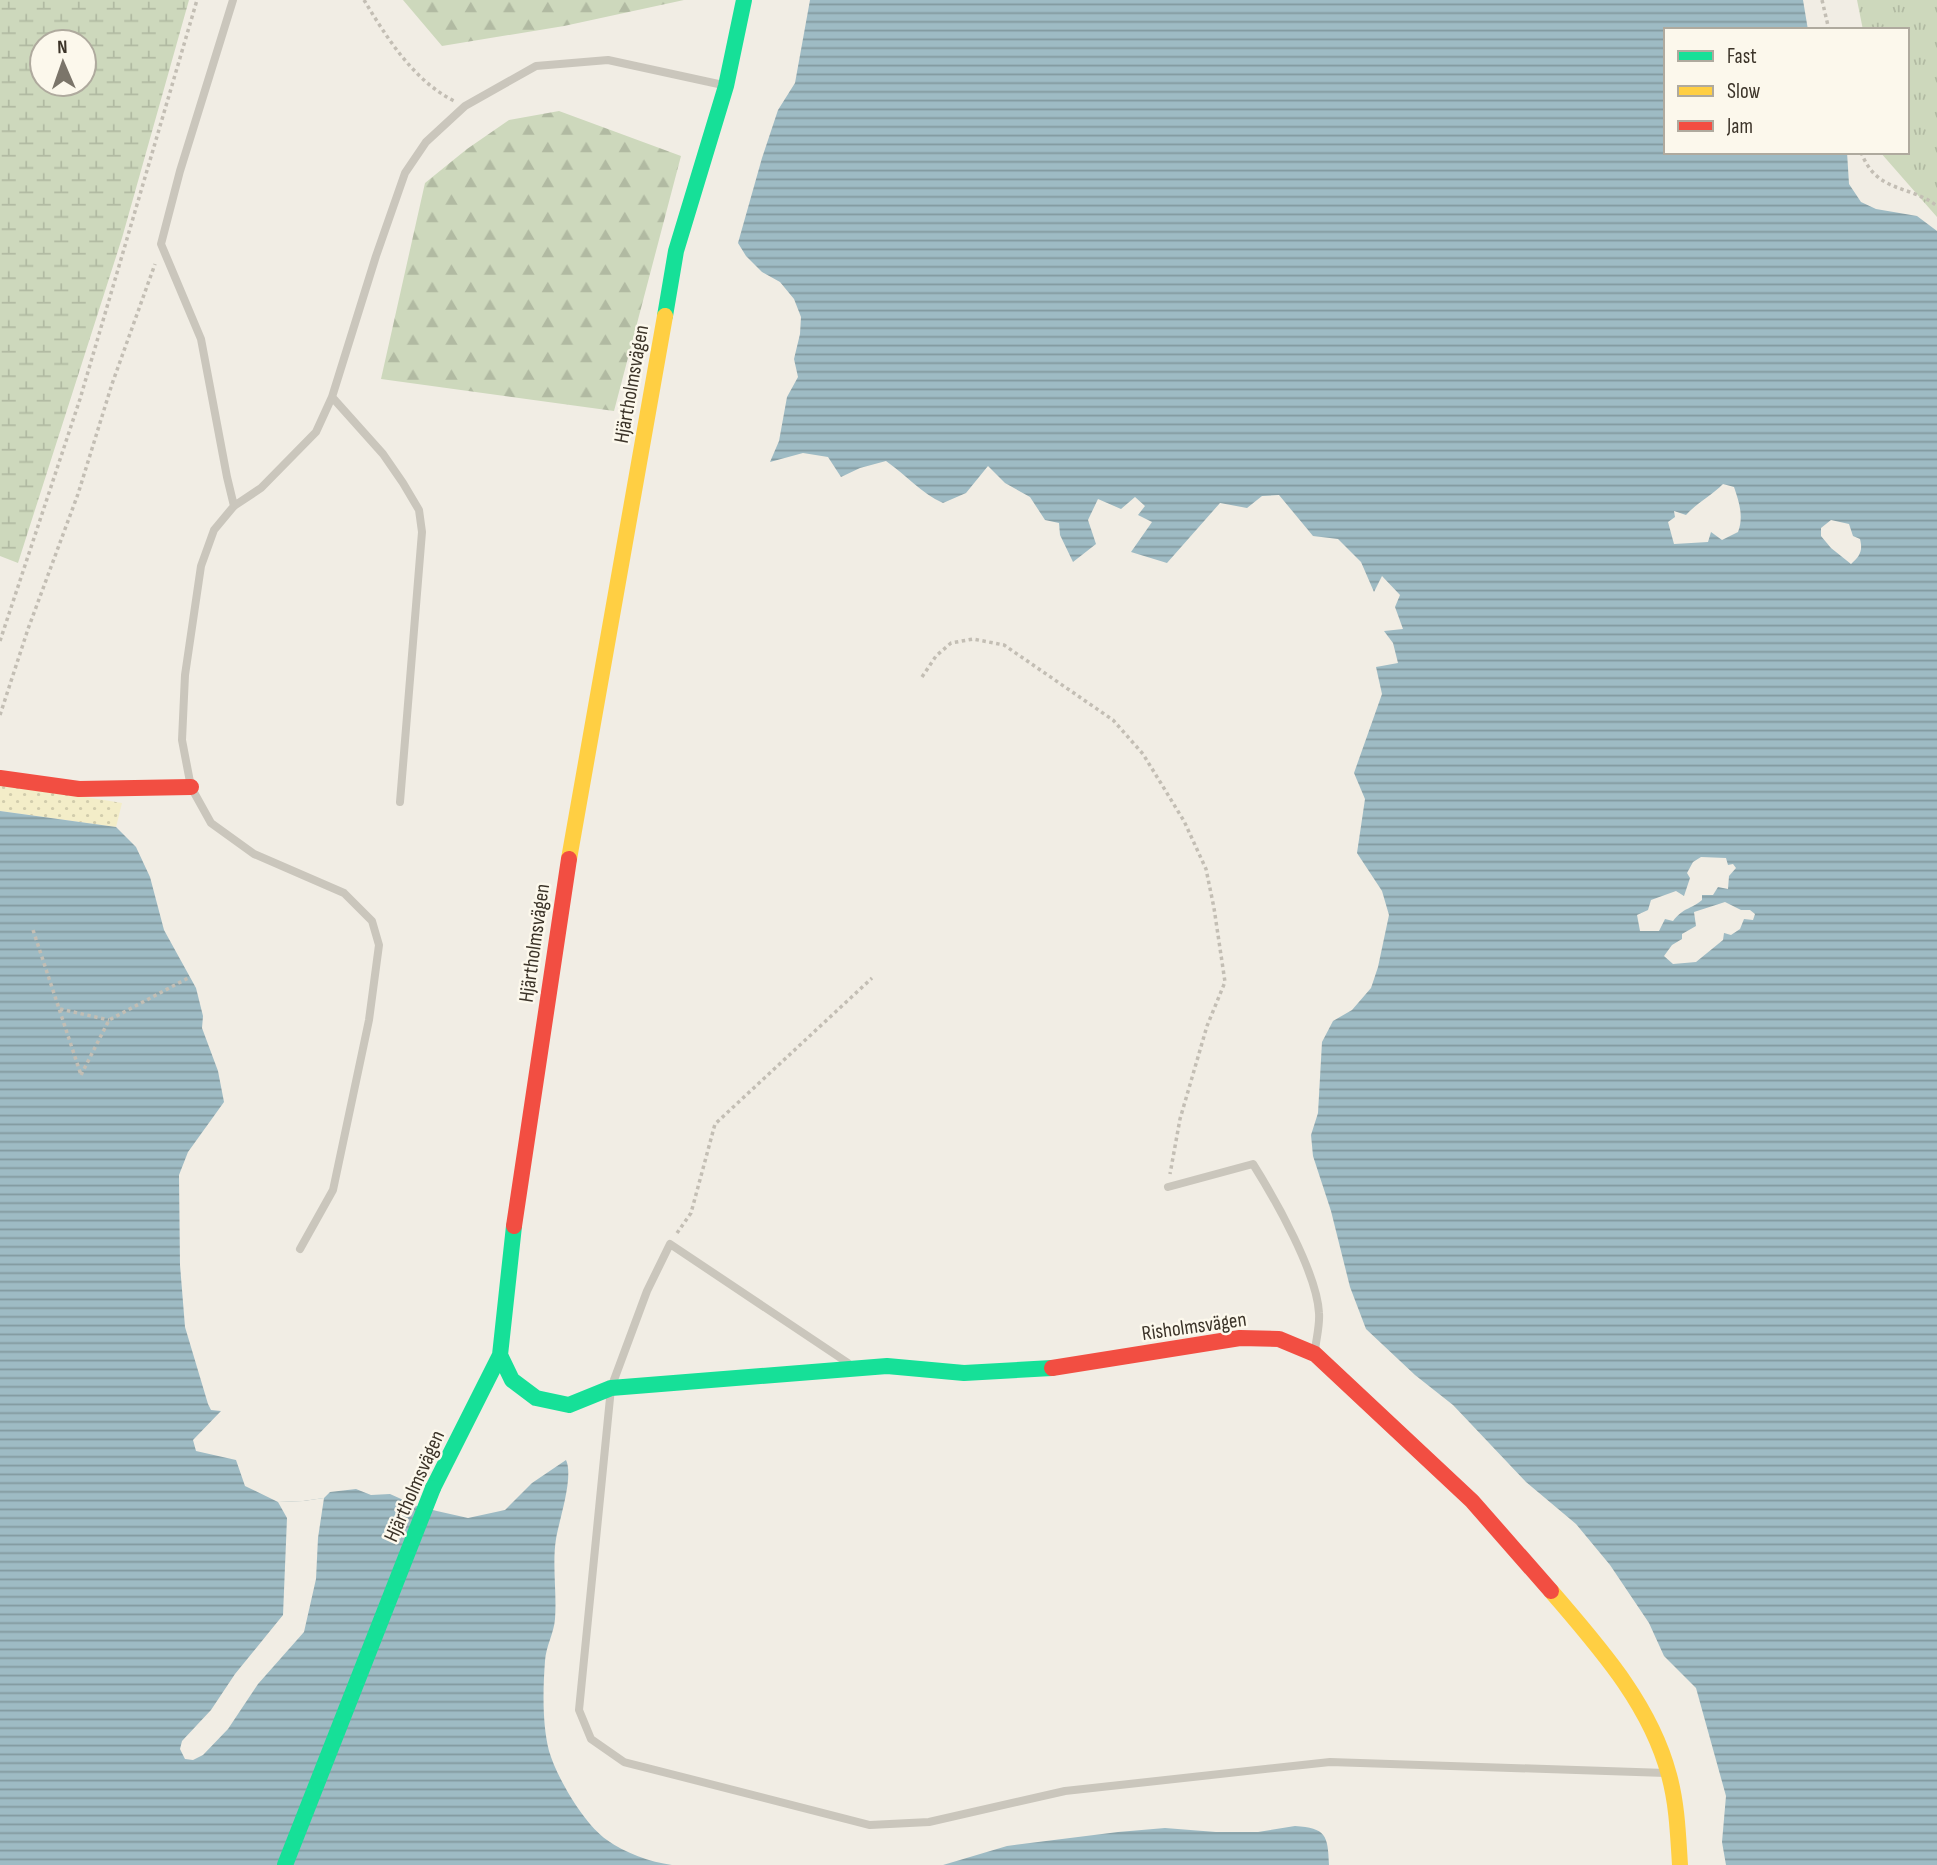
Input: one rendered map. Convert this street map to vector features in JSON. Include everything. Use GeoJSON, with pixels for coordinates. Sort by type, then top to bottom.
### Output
{"type":"FeatureCollection","features":[{"type":"Feature","properties":{"kind":"street","name":"Hjärtholmsvägen"},"geometry":{"type":"LineString","coordinates":[[285,1865],[433,1488],[500,1355],[516,1211],[566,874],[671,278],[676,251],[726,86],[744,0]]}},
{"type":"Feature","properties":{"kind":"street"},"geometry":{"type":"LineString","coordinates":[[0,778],[79,789],[191,787]]}},
{"type":"Feature","properties":{"kind":"street","name":"Risholmsvägen"},"geometry":{"type":"LineString","coordinates":[[500,1355],[512,1380],[536,1398],[569,1405],[611,1388],[887,1366],[964,1373],[1046,1369],[1240,1338],[1279,1339],[1315,1354],[1472,1502],[1592,1639],[1645,1712],[1670,1773],[1677,1811],[1679,1865]]}},
{"type":"Feature","properties":{"kind":"lane"},"geometry":{"type":"LineString","coordinates":[[233,0],[180,171],[161,244],[201,339],[234,506]]}},
{"type":"Feature","properties":{"kind":"lane"},"geometry":{"type":"LineString","coordinates":[[300,1249],[333,1191],[369,1020],[379,945],[372,921],[344,893],[254,854],[211,823],[191,787],[182,740],[184,675],[201,566],[215,530],[234,506],[261,488],[316,432],[332,397],[405,173],[426,142],[466,106],[536,66],[608,60],[726,86]]}},
{"type":"Feature","properties":{"kind":"lane"},"geometry":{"type":"LineString","coordinates":[[332,397],[383,454],[419,510],[422,532],[400,802]]}},
{"type":"Feature","properties":{"kind":"lane"},"geometry":{"type":"LineString","coordinates":[[1168,1187],[1253,1164],[1274,1196],[1310,1277],[1319,1313],[1315,1354]]}},
{"type":"Feature","properties":{"kind":"lane"},"geometry":{"type":"LineString","coordinates":[[857,1368],[670,1244],[647,1291],[611,1388],[579,1710],[591,1739],[624,1762],[870,1825],[929,1822],[1065,1791],[1330,1762],[1670,1773]]}},
{"type":"Feature","properties":{"kind":"path"},"geometry":{"type":"LineString","coordinates":[[0,641],[80,400],[197,0]]}},
{"type":"Feature","properties":{"kind":"path"},"geometry":{"type":"LineString","coordinates":[[364,0],[401,57],[440,93],[466,106]]}},
{"type":"Feature","properties":{"kind":"path"},"geometry":{"type":"LineString","coordinates":[[1822,0],[1829,28]]}},
{"type":"Feature","properties":{"kind":"path"},"geometry":{"type":"LineString","coordinates":[[1862,154],[1868,167],[1885,184],[1928,199],[1937,206]]}},
{"type":"Feature","properties":{"kind":"path"},"geometry":{"type":"LineString","coordinates":[[0,715],[28,629],[78,494],[112,384],[161,244]]}},
{"type":"Feature","properties":{"kind":"path"},"geometry":{"type":"LineString","coordinates":[[922,677],[936,656],[951,643],[973,639],[1004,645],[1113,720],[1143,754],[1184,821],[1206,869],[1225,982],[1207,1026],[1180,1119],[1168,1187]]}},
{"type":"Feature","properties":{"kind":"path"},"geometry":{"type":"LineString","coordinates":[[33,930],[81,1075],[109,1020],[190,976]]}},
{"type":"Feature","properties":{"kind":"path"},"geometry":{"type":"LineString","coordinates":[[670,1244],[691,1213],[715,1124],[872,978]]}},
{"type":"Feature","properties":{"kind":"path"},"geometry":{"type":"LineString","coordinates":[[59,1009],[109,1020]]}},
{"type":"Feature","properties":{"kind":"green space"},"geometry":{"type":"Polygon","coordinates":[[[0,0],[189,0],[122,238],[18,563],[0,556],[0,0]]]}},
{"type":"Feature","properties":{"kind":"green space"},"geometry":{"type":"Polygon","coordinates":[[[403,0],[684,0],[564,26],[442,46],[403,0]]]}},
{"type":"Feature","properties":{"kind":"green space"},"geometry":{"type":"Polygon","coordinates":[[[1857,0],[1937,0],[1937,217],[1882,154],[1909,154],[1909,28],[1863,28],[1857,0]]]}},
{"type":"Feature","properties":{"kind":"green space"},"geometry":{"type":"Polygon","coordinates":[[[559,111],[681,156],[614,411],[381,379],[425,183],[509,120],[559,111]]]}},
{"type":"Feature","properties":{"kind":"sand"},"geometry":{"type":"Polygon","coordinates":[[[0,783],[122,803],[116,827],[0,811],[0,783]]]}},
{"type":"Feature","properties":{"kind":"water"},"geometry":{"type":"Polygon","coordinates":[[[810,0],[1803,0],[1808,28],[1664,28],[1664,154],[1847,154],[1849,184],[1861,202],[1876,209],[1917,216],[1937,231],[1937,1865],[1726,1865],[1722,1842],[1726,1796],[1696,1688],[1664,1656],[1649,1623],[1610,1565],[1576,1524],[1526,1482],[1453,1405],[1415,1375],[1366,1329],[1350,1287],[1331,1211],[1313,1156],[1311,1135],[1318,1113],[1322,1042],[1333,1021],[1352,1010],[1371,988],[1389,915],[1382,891],[1357,853],[1365,799],[1354,773],[1382,694],[1376,667],[1398,663],[1393,643],[1384,631],[1403,629],[1395,607],[1400,595],[1382,576],[1374,592],[1361,562],[1338,539],[1313,536],[1279,495],[1262,496],[1247,508],[1220,503],[1167,563],[1131,552],[1152,522],[1138,515],[1145,506],[1135,497],[1121,509],[1098,499],[1088,520],[1096,544],[1073,562],[1060,535],[1059,523],[1045,520],[1030,497],[1005,483],[988,466],[966,493],[943,503],[886,461],[860,468],[841,477],[828,457],[803,453],[770,462],[779,441],[787,397],[798,377],[794,359],[801,317],[794,299],[780,282],[762,272],[746,256],[738,243],[778,110],[795,83],[810,0]],[[1723,484],[1686,515],[1674,511],[1675,517],[1668,522],[1674,544],[1708,542],[1711,532],[1722,540],[1738,532],[1741,515],[1734,487],[1723,484]],[[1831,520],[1821,528],[1821,536],[1851,564],[1859,556],[1860,539],[1853,536],[1849,524],[1831,520]],[[1701,857],[1693,862],[1687,873],[1690,878],[1684,896],[1676,891],[1651,900],[1648,910],[1637,915],[1640,931],[1659,931],[1665,919],[1673,921],[1680,913],[1702,900],[1702,895],[1713,895],[1718,887],[1728,889],[1729,876],[1736,868],[1733,864],[1728,865],[1726,858],[1701,857]],[[1725,902],[1694,912],[1696,926],[1682,934],[1682,939],[1672,945],[1664,956],[1673,964],[1696,962],[1723,940],[1724,933],[1731,935],[1740,929],[1744,919],[1753,920],[1755,914],[1750,910],[1741,910],[1725,902]]]}},
{"type":"Feature","properties":{"kind":"water"},"geometry":{"type":"Polygon","coordinates":[[[0,811],[116,827],[136,847],[150,877],[164,930],[196,988],[203,1016],[202,1028],[218,1071],[224,1102],[188,1152],[179,1175],[180,1265],[185,1327],[208,1404],[211,1410],[221,1411],[193,1440],[196,1451],[236,1460],[245,1486],[278,1502],[324,1498],[330,1492],[356,1489],[371,1495],[390,1494],[419,1507],[468,1518],[505,1510],[532,1483],[566,1460],[567,1487],[555,1549],[555,1619],[544,1672],[544,1718],[549,1751],[572,1800],[598,1833],[630,1853],[672,1865],[0,1865],[0,811]]]}},
{"type":"Feature","properties":{"kind":"water"},"geometry":{"type":"Polygon","coordinates":[[[1295,1826],[1313,1829],[1323,1835],[1328,1847],[1329,1865],[943,1865],[1007,1846],[1118,1832],[1165,1828],[1258,1832],[1295,1826]]]}},
{"type":"Feature","properties":{"kind":"pier"},"geometry":{"type":"Polygon","coordinates":[[[324,1498],[316,1579],[304,1632],[258,1684],[228,1729],[203,1755],[193,1760],[185,1759],[180,1749],[182,1741],[211,1710],[235,1674],[283,1615],[287,1518],[278,1502],[324,1498]]]}},
{"type":"Feature","properties":{"kind":"traffic: fast"},"geometry":{"type":"LineString","coordinates":[[665,316],[676,251],[726,86],[744,0]]}},
{"type":"Feature","properties":{"kind":"traffic: fast"},"geometry":{"type":"LineString","coordinates":[[433,1488],[500,1355],[514,1226]]}},
{"type":"Feature","properties":{"kind":"traffic: fast"},"geometry":{"type":"LineString","coordinates":[[500,1355],[512,1380],[536,1398],[569,1405],[611,1388],[887,1366],[964,1373],[1052,1368]]}},
{"type":"Feature","properties":{"kind":"traffic: fast"},"geometry":{"type":"LineString","coordinates":[[285,1865],[433,1488]]}},
{"type":"Feature","properties":{"kind":"traffic: slow"},"geometry":{"type":"LineString","coordinates":[[569,859],[665,316]]}},
{"type":"Feature","properties":{"kind":"traffic: slow"},"geometry":{"type":"LineString","coordinates":[[1551,1591],[1604,1654],[1649,1724],[1672,1786],[1680,1865]]}},
{"type":"Feature","properties":{"kind":"traffic: jam"},"geometry":{"type":"LineString","coordinates":[[0,778],[79,789],[191,787]]}},
{"type":"Feature","properties":{"kind":"traffic: jam"},"geometry":{"type":"LineString","coordinates":[[514,1226],[569,859]]}},
{"type":"Feature","properties":{"kind":"traffic: jam"},"geometry":{"type":"LineString","coordinates":[[1052,1368],[1240,1338],[1279,1339],[1315,1354],[1472,1501],[1551,1591]]}}]}
